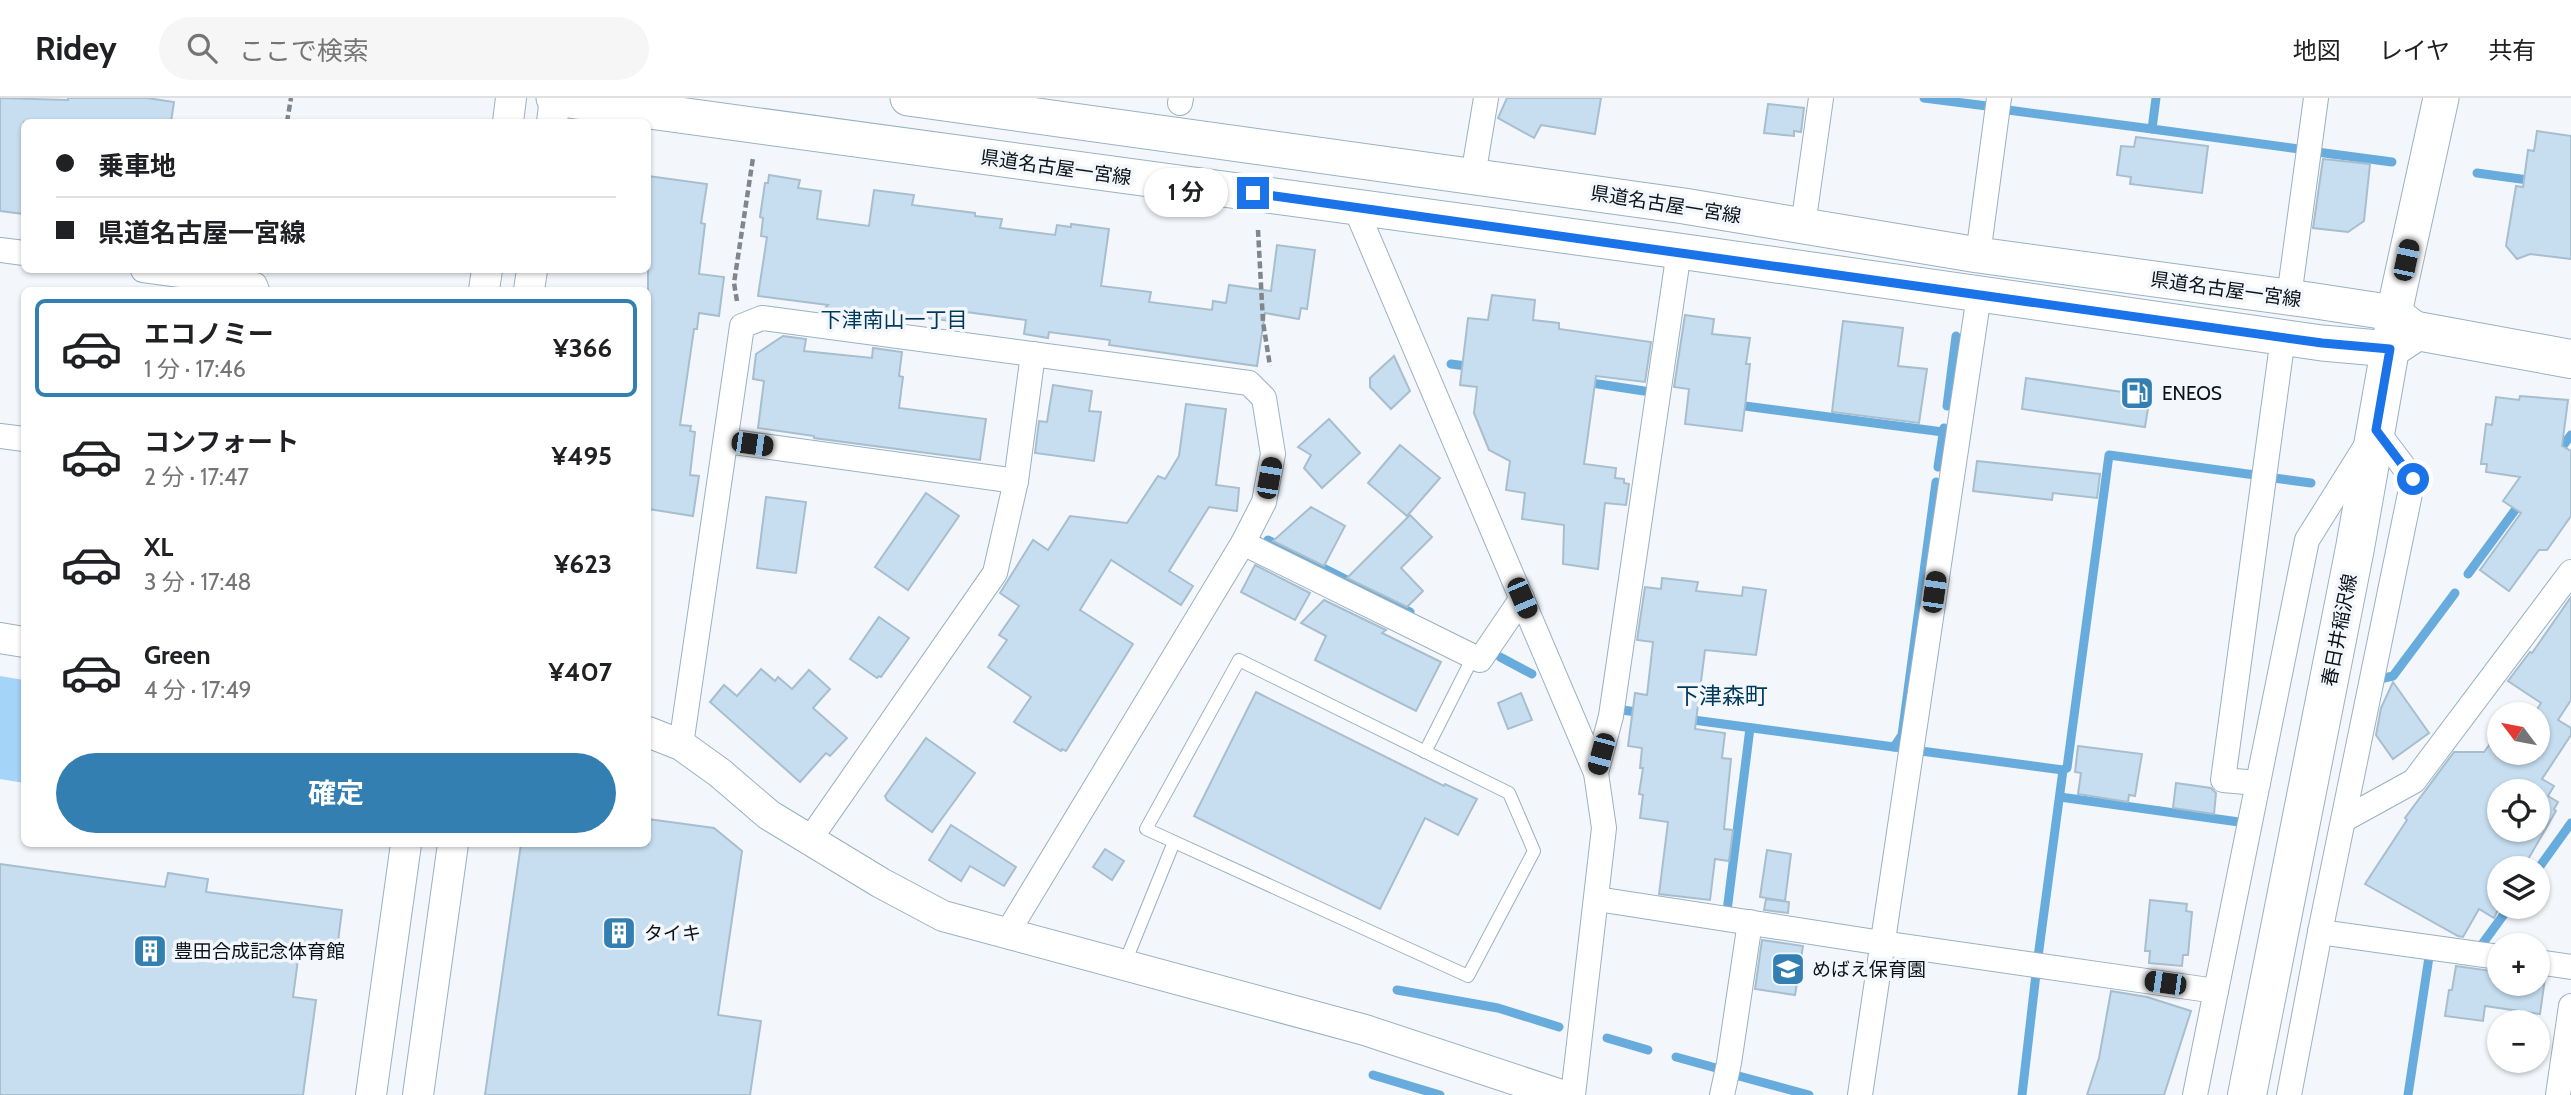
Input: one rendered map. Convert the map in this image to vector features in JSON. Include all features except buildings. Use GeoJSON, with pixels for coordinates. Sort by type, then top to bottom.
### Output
{"type":"FeatureCollection","features":[{"type":"Feature","properties":{"kind":"main road","name":"県道名古屋一宮線"},"geometry":{"type":"LineString","coordinates":[[555,98],[1679,251],[1979,296],[2283,337],[2400,331]]}},
{"type":"Feature","properties":{"kind":"main road","name":"県道名古屋一宮線"},"geometry":{"type":"LineString","coordinates":[[908,98],[1684,206],[1978,255],[2289,297],[2400,331]]}},
{"type":"Feature","properties":{"kind":"main road"},"geometry":{"type":"LineString","coordinates":[[2441,98],[2400,331],[2571,359]]}},
{"type":"Feature","properties":{"kind":"main road","name":"春日井稲沢線"},"geometry":{"type":"LineString","coordinates":[[2247,1095],[2376,430],[2400,331]]}},
{"type":"Feature","properties":{"kind":"street"},"geometry":{"type":"LineString","coordinates":[[508,119],[511,98]]}},
{"type":"Feature","properties":{"kind":"street"},"geometry":{"type":"LineString","coordinates":[[552,119],[555,98]]}},
{"type":"Feature","properties":{"kind":"street"},"geometry":{"type":"LineString","coordinates":[[1473,176],[1486,98]]}},
{"type":"Feature","properties":{"kind":"street"},"geometry":{"type":"LineString","coordinates":[[1803,226],[1821,98]]}},
{"type":"Feature","properties":{"kind":"street"},"geometry":{"type":"LineString","coordinates":[[1978,255],[1999,98]]}},
{"type":"Feature","properties":{"kind":"street"},"geometry":{"type":"LineString","coordinates":[[2289,297],[2316,98]]}},
{"type":"Feature","properties":{"kind":"street"},"geometry":{"type":"LineString","coordinates":[[1355,207],[1596,773],[1604,828],[1573,1095]]}},
{"type":"Feature","properties":{"kind":"street"},"geometry":{"type":"LineString","coordinates":[[0,250],[21,253]]}},
{"type":"Feature","properties":{"kind":"street"},"geometry":{"type":"LineString","coordinates":[[1596,773],[1611,716],[1679,251]]}},
{"type":"Feature","properties":{"kind":"street"},"geometry":{"type":"LineString","coordinates":[[165,273],[256,287]]}},
{"type":"Feature","properties":{"kind":"street"},"geometry":{"type":"LineString","coordinates":[[1860,1095],[1979,296]]}},
{"type":"Feature","properties":{"kind":"street"},"geometry":{"type":"LineString","coordinates":[[681,745],[742,326],[762,318],[1249,383],[1264,398],[1273,454],[1264,502],[1243,543],[1006,934]]}},
{"type":"Feature","properties":{"kind":"street"},"geometry":{"type":"LineString","coordinates":[[2258,783],[2223,780],[2283,337]]}},
{"type":"Feature","properties":{"kind":"street"},"geometry":{"type":"LineString","coordinates":[[810,839],[995,573],[1016,481],[1033,354]]}},
{"type":"Feature","properties":{"kind":"street"},"geometry":{"type":"LineString","coordinates":[[2195,1095],[2307,540],[2376,430],[2413,479],[2289,1095]]}},
{"type":"Feature","properties":{"kind":"street"},"geometry":{"type":"LineString","coordinates":[[0,436],[21,439]]}},
{"type":"Feature","properties":{"kind":"street"},"geometry":{"type":"LineString","coordinates":[[726,441],[1016,481]]}},
{"type":"Feature","properties":{"kind":"street"},"geometry":{"type":"LineString","coordinates":[[1243,543],[1480,660],[1522,598]]}},
{"type":"Feature","properties":{"kind":"street"},"geometry":{"type":"LineString","coordinates":[[2345,819],[2414,781],[2571,572]]}},
{"type":"Feature","properties":{"kind":"street"},"geometry":{"type":"LineString","coordinates":[[0,638],[21,642]]}},
{"type":"Feature","properties":{"kind":"street"},"geometry":{"type":"LineString","coordinates":[[651,733],[681,745],[720,773],[769,815],[881,883],[943,916],[1365,1030],[1561,1095]]}},
{"type":"Feature","properties":{"kind":"street"},"geometry":{"type":"LineString","coordinates":[[370,1095],[406,847]]}},
{"type":"Feature","properties":{"kind":"street"},"geometry":{"type":"LineString","coordinates":[[418,1095],[453,847]]}},
{"type":"Feature","properties":{"kind":"street"},"geometry":{"type":"LineString","coordinates":[[1597,899],[2216,991]]}},
{"type":"Feature","properties":{"kind":"street"},"geometry":{"type":"LineString","coordinates":[[1722,1095],[1749,922]]}},
{"type":"Feature","properties":{"kind":"street"},"geometry":{"type":"LineString","coordinates":[[2320,932],[2487,955]]}},
{"type":"Feature","properties":{"kind":"street"},"geometry":{"type":"LineString","coordinates":[[2550,964],[2571,967]]}},
{"type":"Feature","properties":{"kind":"street"},"geometry":{"type":"LineString","coordinates":[[2558,1095],[2571,1006]]}},
{"type":"Feature","properties":{"kind":"lane"},"geometry":{"type":"LineString","coordinates":[[1425,752],[1473,657]]}},
{"type":"Feature","properties":{"kind":"lane"},"geometry":{"type":"LineString","coordinates":[[1239,660],[1425,752],[1508,793],[1534,851],[1468,976],[1146,829],[1239,660]]}},
{"type":"Feature","properties":{"kind":"lane"},"geometry":{"type":"LineString","coordinates":[[1124,966],[1174,842]]}},
{"type":"Feature","properties":{"kind":"path"},"geometry":{"type":"LineString","coordinates":[[288,119],[291,98]]}},
{"type":"Feature","properties":{"kind":"path"},"geometry":{"type":"LineString","coordinates":[[742,326],[734,283],[753,158]]}},
{"type":"Feature","properties":{"kind":"path"},"geometry":{"type":"LineString","coordinates":[[1258,230],[1263,322],[1270,368],[1264,398]]}},
{"type":"Feature","properties":{"kind":"shaded area"},"geometry":{"type":"Polygon","coordinates":[[[0,676],[21,680],[21,782],[0,779],[0,676]]]}},
{"type":"Feature","properties":{"kind":"waterway"},"geometry":{"type":"LineString","coordinates":[[1924,98],[1987,106]]}},
{"type":"Feature","properties":{"kind":"waterway"},"geometry":{"type":"LineString","coordinates":[[2156,98],[2152,129],[2299,149]]}},
{"type":"Feature","properties":{"kind":"waterway"},"geometry":{"type":"LineString","coordinates":[[2008,110],[2152,129]]}},
{"type":"Feature","properties":{"kind":"waterway"},"geometry":{"type":"LineString","coordinates":[[2317,152],[2392,162]]}},
{"type":"Feature","properties":{"kind":"waterway"},"geometry":{"type":"LineString","coordinates":[[2477,173],[2535,181]]}},
{"type":"Feature","properties":{"kind":"waterway"},"geometry":{"type":"LineString","coordinates":[[1947,406],[1956,336]]}},
{"type":"Feature","properties":{"kind":"waterway"},"geometry":{"type":"LineString","coordinates":[[1451,364],[1474,367]]}},
{"type":"Feature","properties":{"kind":"waterway"},"geometry":{"type":"LineString","coordinates":[[1585,382],[1644,391]]}},
{"type":"Feature","properties":{"kind":"waterway"},"geometry":{"type":"LineString","coordinates":[[1737,405],[1943,432]]}},
{"type":"Feature","properties":{"kind":"waterway"},"geometry":{"type":"LineString","coordinates":[[1938,467],[1944,428]]}},
{"type":"Feature","properties":{"kind":"waterway"},"geometry":{"type":"LineString","coordinates":[[2557,454],[2571,435]]}},
{"type":"Feature","properties":{"kind":"waterway"},"geometry":{"type":"LineString","coordinates":[[2063,770],[2067,768],[2109,455],[2255,475]]}},
{"type":"Feature","properties":{"kind":"waterway"},"geometry":{"type":"LineString","coordinates":[[2274,478],[2311,483]]}},
{"type":"Feature","properties":{"kind":"waterway"},"geometry":{"type":"LineString","coordinates":[[1903,748],[1894,747],[1902,735],[1936,482]]}},
{"type":"Feature","properties":{"kind":"waterway"},"geometry":{"type":"LineString","coordinates":[[2468,574],[2521,502]]}},
{"type":"Feature","properties":{"kind":"waterway"},"geometry":{"type":"LineString","coordinates":[[1268,540],[1410,612]]}},
{"type":"Feature","properties":{"kind":"waterway"},"geometry":{"type":"LineString","coordinates":[[2384,678],[2393,676],[2455,593]]}},
{"type":"Feature","properties":{"kind":"waterway"},"geometry":{"type":"LineString","coordinates":[[1500,657],[1532,674]]}},
{"type":"Feature","properties":{"kind":"waterway"},"geometry":{"type":"LineString","coordinates":[[1622,710],[1644,713]]}},
{"type":"Feature","properties":{"kind":"waterway"},"geometry":{"type":"LineString","coordinates":[[1686,719],[1894,747]]}},
{"type":"Feature","properties":{"kind":"waterway"},"geometry":{"type":"LineString","coordinates":[[1727,911],[1750,728]]}},
{"type":"Feature","properties":{"kind":"waterway"},"geometry":{"type":"LineString","coordinates":[[1921,751],[2063,770],[2038,957]]}},
{"type":"Feature","properties":{"kind":"waterway"},"geometry":{"type":"LineString","coordinates":[[2060,797],[2239,822]]}},
{"type":"Feature","properties":{"kind":"waterway"},"geometry":{"type":"LineString","coordinates":[[2547,856],[2571,823]]}},
{"type":"Feature","properties":{"kind":"waterway"},"geometry":{"type":"LineString","coordinates":[[2483,943],[2501,919]]}},
{"type":"Feature","properties":{"kind":"waterway"},"geometry":{"type":"LineString","coordinates":[[2408,1095],[2429,957]]}},
{"type":"Feature","properties":{"kind":"waterway"},"geometry":{"type":"LineString","coordinates":[[2022,1095],[2036,974]]}},
{"type":"Feature","properties":{"kind":"waterway"},"geometry":{"type":"LineString","coordinates":[[1397,990],[1498,1008],[1559,1027]]}},
{"type":"Feature","properties":{"kind":"waterway"},"geometry":{"type":"LineString","coordinates":[[1607,1038],[1648,1050]]}},
{"type":"Feature","properties":{"kind":"waterway"},"geometry":{"type":"LineString","coordinates":[[1676,1057],[1716,1068]]}},
{"type":"Feature","properties":{"kind":"waterway"},"geometry":{"type":"LineString","coordinates":[[1373,1075],[1440,1095]]}},
{"type":"Feature","properties":{"kind":"waterway"},"geometry":{"type":"LineString","coordinates":[[1735,1075],[1809,1095]]}},
{"type":"Feature","properties":{"kind":"place","name":"ENEOS"},"geometry":{"type":"Point","coordinates":[2137,393]}},
{"type":"Feature","properties":{"kind":"place","name":"タイキ"},"geometry":{"type":"Point","coordinates":[619,933]}},
{"type":"Feature","properties":{"kind":"place","name":"豊田合成記念体育館"},"geometry":{"type":"Point","coordinates":[150,951]}},
{"type":"Feature","properties":{"kind":"place","name":"めばえ保育園"},"geometry":{"type":"Point","coordinates":[1788,969]}},
{"type":"Feature","properties":{"kind":"district","name":"下津南山一丁目"},"geometry":{"type":"Point","coordinates":[894,320]}},
{"type":"Feature","properties":{"kind":"district","name":"下津森町"},"geometry":{"type":"Point","coordinates":[1722,696]}},
{"type":"Feature","properties":{"kind":"route"},"geometry":{"type":"LineString","coordinates":[[1253,193],[1679,251],[1979,296],[2322,343],[2390,349],[2376,430],[2413,479]]}}]}
